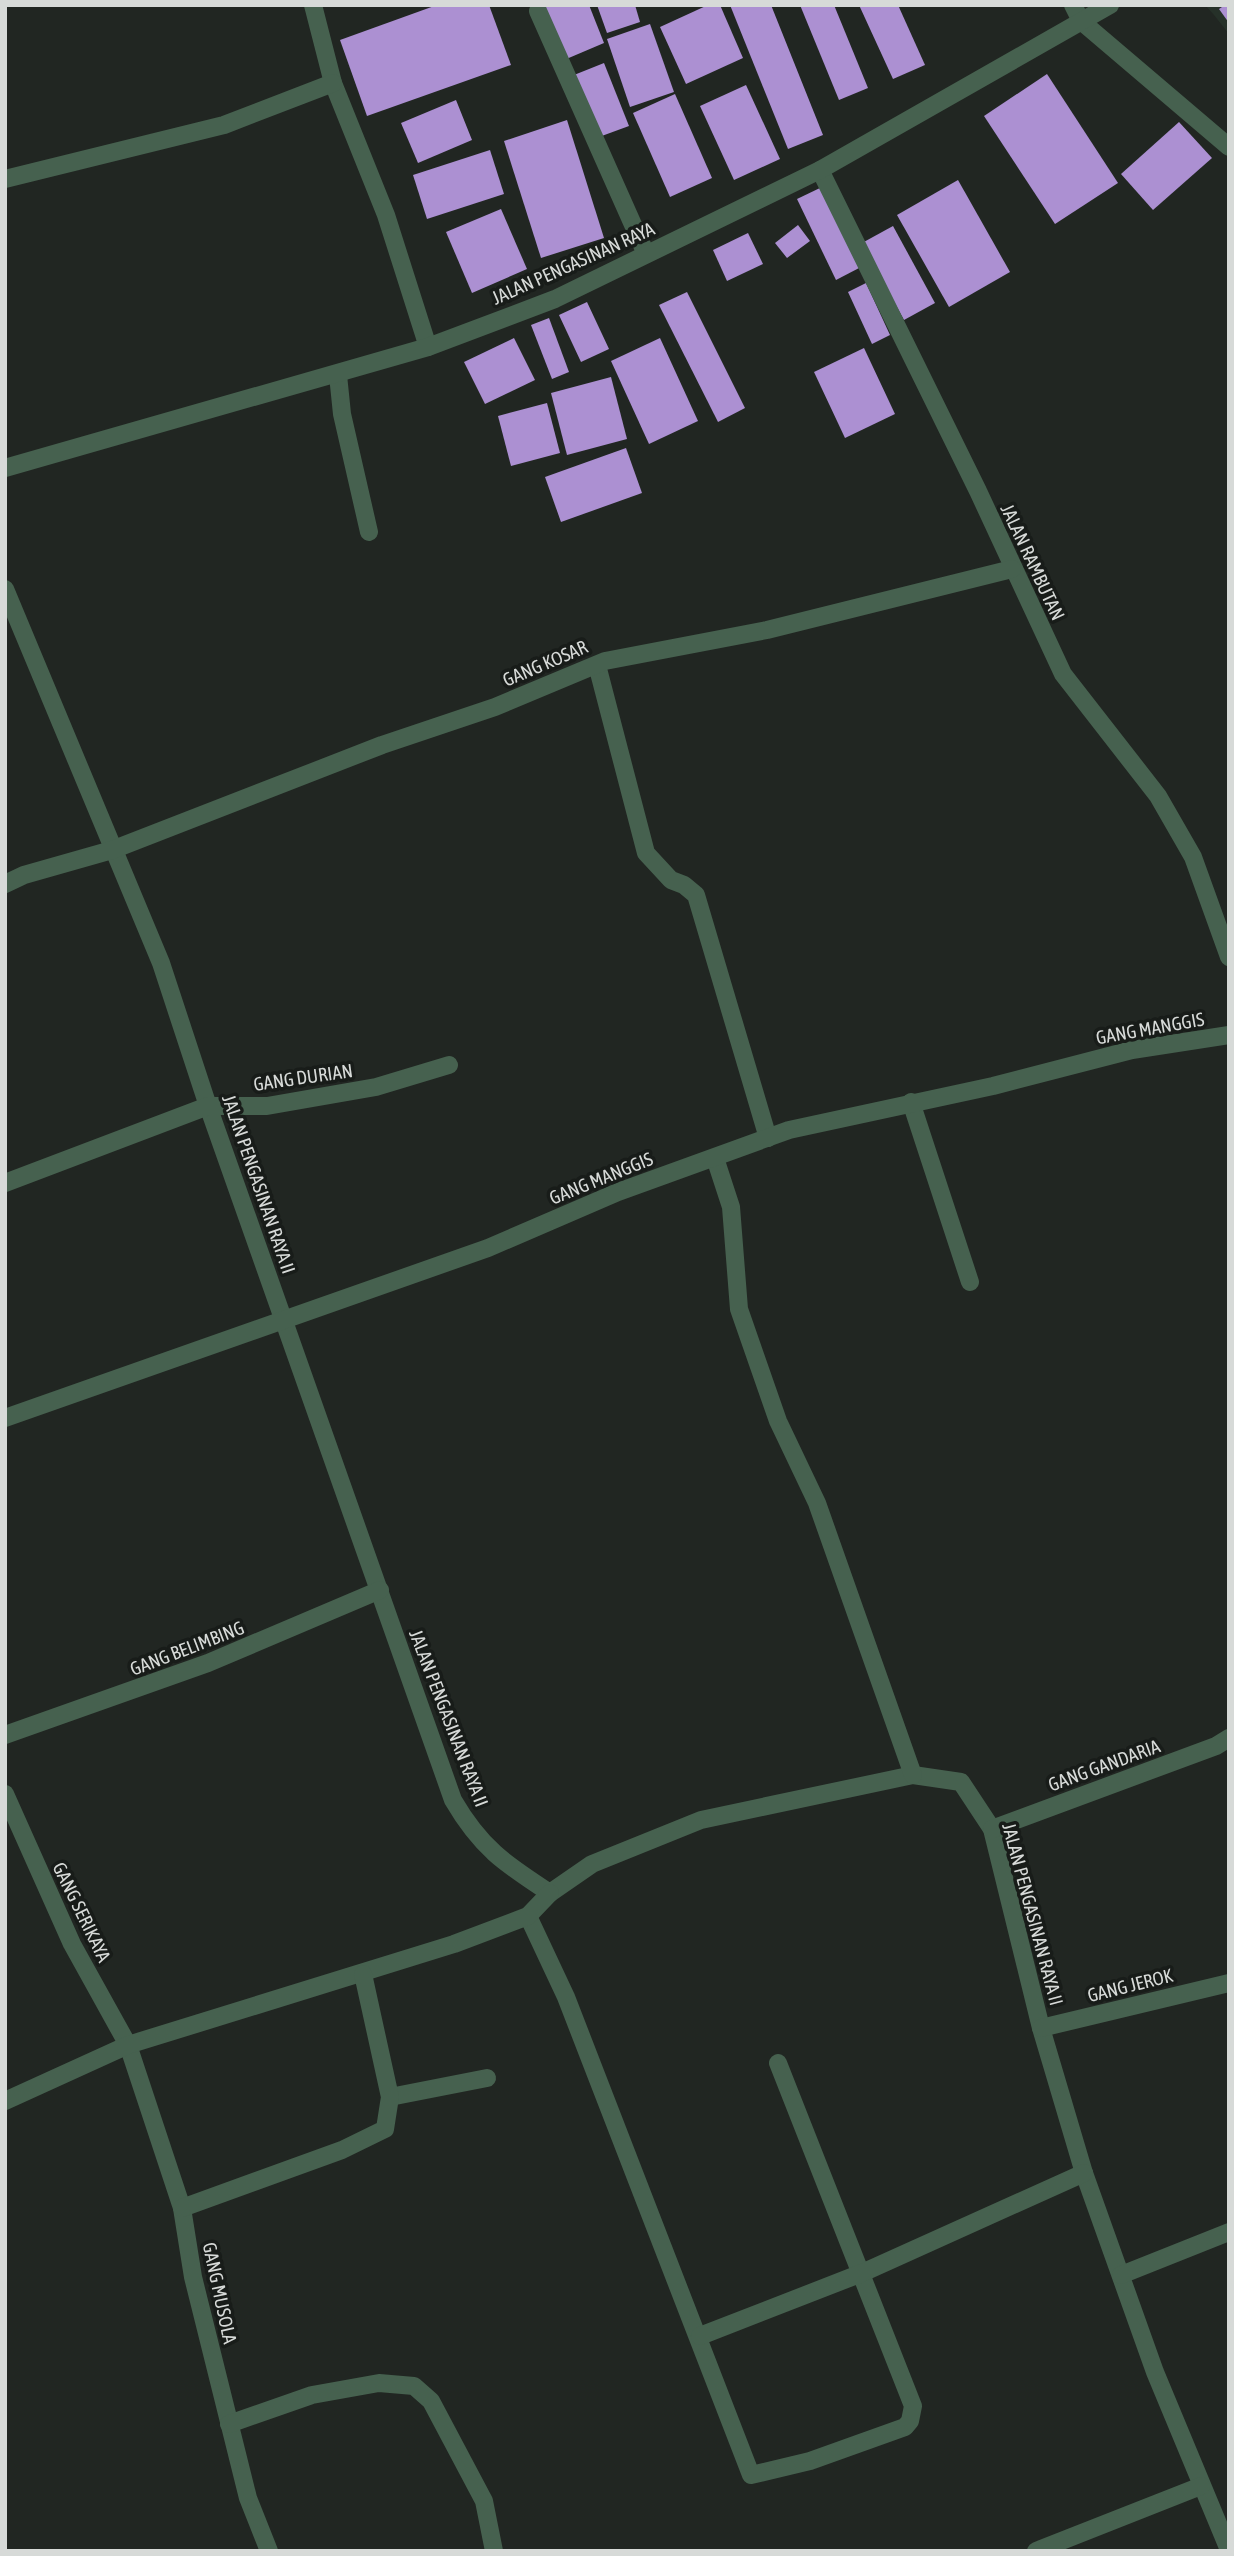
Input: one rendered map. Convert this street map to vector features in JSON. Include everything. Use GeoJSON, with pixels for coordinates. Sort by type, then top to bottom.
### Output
{"type":"FeatureCollection","features":[{"type":"Feature","properties":{"kind":"street"},"geometry":{"type":"LineString","coordinates":[[313,5],[333,83],[386,215],[428,347]]}},
{"type":"Feature","properties":{"kind":"street"},"geometry":{"type":"LineString","coordinates":[[1096,5],[1077,13],[1229,147]]}},
{"type":"Feature","properties":{"kind":"street","name":"JALAN PENGASINAN RAYA"},"geometry":{"type":"LineString","coordinates":[[5,468],[338,375],[428,347],[555,299],[820,170],[1077,13],[1110,5]]}},
{"type":"Feature","properties":{"kind":"street"},"geometry":{"type":"LineString","coordinates":[[538,11],[646,254]]}},
{"type":"Feature","properties":{"kind":"street"},"geometry":{"type":"LineString","coordinates":[[5,179],[224,125],[333,83]]}},
{"type":"Feature","properties":{"kind":"street","name":"JALAN RAMBUTAN"},"geometry":{"type":"LineString","coordinates":[[820,170],[972,479],[1063,674],[1158,796],[1194,857],[1229,957]]}},
{"type":"Feature","properties":{"kind":"street"},"geometry":{"type":"LineString","coordinates":[[338,375],[342,414],[369,532]]}},
{"type":"Feature","properties":{"kind":"street","name":"GANG KOSAR"},"geometry":{"type":"LineString","coordinates":[[5,884],[24,875],[111,850],[383,746],[495,707],[597,664],[767,630],[1012,569]]}},
{"type":"Feature","properties":{"kind":"street","name":"JALAN PENGASINAN RAYA II"},"geometry":{"type":"LineString","coordinates":[[5,589],[111,850],[161,963],[208,1107],[453,1800],[472,1832],[500,1861],[550,1893],[592,1864],[701,1821],[913,1775],[961,1782],[992,1829],[1041,2028],[1084,2173],[1155,2372],[1229,2550]]}},
{"type":"Feature","properties":{"kind":"street"},"geometry":{"type":"LineString","coordinates":[[597,664],[646,853],[671,880],[684,885],[696,895],[768,1138]]}},
{"type":"Feature","properties":{"kind":"street","name":"GANG MANGGIS"},"geometry":{"type":"LineString","coordinates":[[5,1418],[488,1248],[618,1192],[768,1138],[911,1101],[992,1086],[1132,1049],[1229,1035]]}},
{"type":"Feature","properties":{"kind":"street","name":"GANG DURIAN"},"geometry":{"type":"LineString","coordinates":[[5,1183],[208,1107],[267,1106],[376,1087],[449,1065]]}},
{"type":"Feature","properties":{"kind":"street"},"geometry":{"type":"LineString","coordinates":[[911,1101],[970,1282]]}},
{"type":"Feature","properties":{"kind":"street"},"geometry":{"type":"LineString","coordinates":[[715,1158],[730,1207],[739,1309],[778,1421],[822,1516],[913,1775]]}},
{"type":"Feature","properties":{"kind":"street","name":"GANG BELIMBING"},"geometry":{"type":"LineString","coordinates":[[5,1735],[208,1663],[380,1590]]}},
{"type":"Feature","properties":{"kind":"street","name":"GANG GANDARIA"},"geometry":{"type":"LineString","coordinates":[[992,1829],[1216,1746],[1229,1738]]}},
{"type":"Feature","properties":{"kind":"street","name":"GANG SERIKAYA"},"geometry":{"type":"LineString","coordinates":[[5,1794],[72,1944],[128,2045]]}},
{"type":"Feature","properties":{"kind":"street"},"geometry":{"type":"LineString","coordinates":[[5,2101],[128,2045],[363,1974],[528,1916],[550,1893]]}},
{"type":"Feature","properties":{"kind":"street"},"geometry":{"type":"LineString","coordinates":[[528,1916],[566,1997],[700,2336],[751,2475],[810,2461],[905,2427],[910,2421],[913,2406],[778,2063]]}},
{"type":"Feature","properties":{"kind":"street"},"geometry":{"type":"LineString","coordinates":[[182,2208],[342,2150],[385,2129],[390,2097],[363,1974]]}},
{"type":"Feature","properties":{"kind":"street","name":"GANG JEROK"},"geometry":{"type":"LineString","coordinates":[[1041,2028],[1229,1983]]}},
{"type":"Feature","properties":{"kind":"street","name":"GANG MUSOLA"},"geometry":{"type":"LineString","coordinates":[[128,2045],[182,2208],[193,2277],[229,2424],[248,2498],[269,2551]]}},
{"type":"Feature","properties":{"kind":"street"},"geometry":{"type":"LineString","coordinates":[[390,2097],[487,2078]]}},
{"type":"Feature","properties":{"kind":"street"},"geometry":{"type":"LineString","coordinates":[[700,2336],[862,2273],[1084,2173]]}},
{"type":"Feature","properties":{"kind":"street"},"geometry":{"type":"LineString","coordinates":[[1121,2276],[1229,2232]]}},
{"type":"Feature","properties":{"kind":"street"},"geometry":{"type":"LineString","coordinates":[[229,2424],[312,2395],[379,2383],[414,2386],[431,2401],[484,2501],[495,2551]]}},
{"type":"Feature","properties":{"kind":"street"},"geometry":{"type":"LineString","coordinates":[[1036,2551],[1201,2486]]}},
{"type":"Feature","properties":{"kind":"shaded area"},"geometry":{"type":"Polygon","coordinates":[[[1205,5],[1229,5],[1229,34],[1214,15],[1205,5]]]}},
{"type":"Feature","properties":{"kind":"building"},"geometry":{"type":"Polygon","coordinates":[[[437,5],[489,5],[511,65],[367,116],[340,40],[437,5]]]}},
{"type":"Feature","properties":{"kind":"building"},"geometry":{"type":"Polygon","coordinates":[[[542,5],[589,5],[604,43],[564,60],[542,5]]]}},
{"type":"Feature","properties":{"kind":"building"},"geometry":{"type":"Polygon","coordinates":[[[597,5],[635,5],[640,22],[607,33],[597,5]]]}},
{"type":"Feature","properties":{"kind":"building"},"geometry":{"type":"Polygon","coordinates":[[[708,5],[720,5],[743,58],[686,84],[660,27],[708,5]]]}},
{"type":"Feature","properties":{"kind":"building"},"geometry":{"type":"Polygon","coordinates":[[[730,5],[771,5],[823,135],[788,149],[730,5]]]}},
{"type":"Feature","properties":{"kind":"building"},"geometry":{"type":"Polygon","coordinates":[[[800,5],[834,5],[868,88],[839,100],[800,5]]]}},
{"type":"Feature","properties":{"kind":"building"},"geometry":{"type":"Polygon","coordinates":[[[859,5],[898,5],[925,65],[893,79],[859,5]]]}},
{"type":"Feature","properties":{"kind":"building"},"geometry":{"type":"Polygon","coordinates":[[[1229,5],[1229,23],[1219,9],[1229,5]]]}},
{"type":"Feature","properties":{"kind":"building"},"geometry":{"type":"Polygon","coordinates":[[[650,24],[674,92],[630,107],[607,39],[650,24]]]}},
{"type":"Feature","properties":{"kind":"building"},"geometry":{"type":"Polygon","coordinates":[[[604,63],[629,126],[599,137],[574,75],[604,63]]]}},
{"type":"Feature","properties":{"kind":"building"},"geometry":{"type":"Polygon","coordinates":[[[1047,74],[1118,183],[1055,224],[984,116],[1047,74]]]}},
{"type":"Feature","properties":{"kind":"building"},"geometry":{"type":"Polygon","coordinates":[[[746,85],[780,159],[734,180],[700,106],[746,85]]]}},
{"type":"Feature","properties":{"kind":"building"},"geometry":{"type":"Polygon","coordinates":[[[675,94],[712,178],[670,197],[633,113],[675,94]]]}},
{"type":"Feature","properties":{"kind":"building"},"geometry":{"type":"Polygon","coordinates":[[[456,100],[472,140],[418,163],[401,123],[456,100]]]}},
{"type":"Feature","properties":{"kind":"building"},"geometry":{"type":"Polygon","coordinates":[[[567,120],[604,238],[541,258],[504,141],[567,120]]]}},
{"type":"Feature","properties":{"kind":"building"},"geometry":{"type":"Polygon","coordinates":[[[1179,122],[1212,158],[1153,210],[1121,174],[1179,122]]]}},
{"type":"Feature","properties":{"kind":"building"},"geometry":{"type":"Polygon","coordinates":[[[490,150],[504,194],[427,219],[413,175],[490,150]]]}},
{"type":"Feature","properties":{"kind":"building"},"geometry":{"type":"Polygon","coordinates":[[[958,180],[1010,272],[949,307],[897,215],[958,180]]]}},
{"type":"Feature","properties":{"kind":"building"},"geometry":{"type":"Polygon","coordinates":[[[822,187],[861,267],[836,280],[797,199],[822,187]]]}},
{"type":"Feature","properties":{"kind":"building"},"geometry":{"type":"Polygon","coordinates":[[[501,209],[527,269],[472,293],[446,232],[501,209]]]}},
{"type":"Feature","properties":{"kind":"building"},"geometry":{"type":"Polygon","coordinates":[[[798,225],[810,241],[787,258],[775,243],[798,225]]]}},
{"type":"Feature","properties":{"kind":"building"},"geometry":{"type":"Polygon","coordinates":[[[893,226],[935,303],[904,320],[862,243],[893,226]]]}},
{"type":"Feature","properties":{"kind":"building"},"geometry":{"type":"Polygon","coordinates":[[[748,233],[763,264],[727,281],[713,250],[748,233]]]}},
{"type":"Feature","properties":{"kind":"building"},"geometry":{"type":"Polygon","coordinates":[[[866,283],[890,335],[872,344],[848,292],[866,283]]]}},
{"type":"Feature","properties":{"kind":"building"},"geometry":{"type":"Polygon","coordinates":[[[687,292],[745,408],[718,422],[659,305],[687,292]]]}},
{"type":"Feature","properties":{"kind":"building"},"geometry":{"type":"Polygon","coordinates":[[[587,302],[609,349],[581,362],[559,315],[587,302]]]}},
{"type":"Feature","properties":{"kind":"building"},"geometry":{"type":"Polygon","coordinates":[[[549,318],[569,372],[552,379],[531,325],[549,318]]]}},
{"type":"Feature","properties":{"kind":"building"},"geometry":{"type":"Polygon","coordinates":[[[514,338],[535,380],[485,404],[464,362],[514,338]]]}},
{"type":"Feature","properties":{"kind":"building"},"geometry":{"type":"Polygon","coordinates":[[[660,338],[698,421],[649,444],[611,361],[660,338]]]}},
{"type":"Feature","properties":{"kind":"building"},"geometry":{"type":"Polygon","coordinates":[[[864,348],[895,414],[845,438],[814,372],[864,348]]]}},
{"type":"Feature","properties":{"kind":"building"},"geometry":{"type":"Polygon","coordinates":[[[611,377],[627,439],[567,455],[551,393],[611,377]]]}},
{"type":"Feature","properties":{"kind":"building"},"geometry":{"type":"Polygon","coordinates":[[[547,403],[560,453],[511,466],[498,416],[547,403]]]}},
{"type":"Feature","properties":{"kind":"building"},"geometry":{"type":"Polygon","coordinates":[[[626,448],[642,493],[561,522],[545,477],[626,448]]]}}]}
